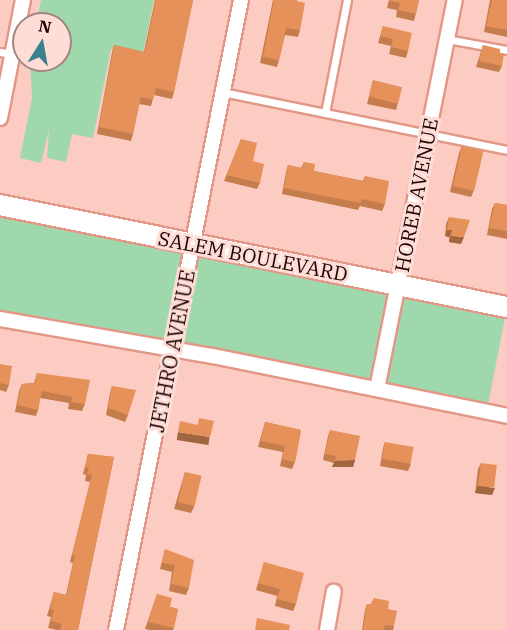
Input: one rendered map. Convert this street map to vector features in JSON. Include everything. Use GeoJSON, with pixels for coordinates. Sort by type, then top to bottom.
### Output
{"type":"FeatureCollection","features":[{"type":"Feature","properties":{"kind":"street"},"geometry":{"type":"LineString","coordinates":[[0,118],[6,53],[23,0]]}},
{"type":"Feature","properties":{"kind":"street","name":"JETHRO AVENUE"},"geometry":{"type":"LineString","coordinates":[[116,630],[174,351],[192,244],[241,0]]}},
{"type":"Feature","properties":{"kind":"street","name":"HOREB AVENUE"},"geometry":{"type":"LineString","coordinates":[[377,389],[455,0]]}},
{"type":"Feature","properties":{"kind":"street","name":"SALEM BOULEVARD"},"geometry":{"type":"LineString","coordinates":[[0,206],[507,307]]}},
{"type":"Feature","properties":{"kind":"street"},"geometry":{"type":"LineString","coordinates":[[0,319],[377,389],[507,416]]}},
{"type":"Feature","properties":{"kind":"street"},"geometry":{"type":"LineString","coordinates":[[327,630],[334,592]]}},
{"type":"Feature","properties":{"kind":"lane"},"geometry":{"type":"LineString","coordinates":[[325,112],[347,0]]}},
{"type":"Feature","properties":{"kind":"lane"},"geometry":{"type":"LineString","coordinates":[[447,39],[507,50]]}},
{"type":"Feature","properties":{"kind":"lane"},"geometry":{"type":"LineString","coordinates":[[222,92],[507,150]]}},
{"type":"Feature","properties":{"kind":"green space"},"geometry":{"type":"Polygon","coordinates":[[[41,0],[154,0],[143,54],[111,49],[93,138],[72,134],[66,162],[47,158],[49,130],[41,163],[20,158],[32,98],[31,72],[72,72],[72,12],[38,12],[41,0]]]}},
{"type":"Feature","properties":{"kind":"green space"},"geometry":{"type":"Polygon","coordinates":[[[0,206],[507,305],[486,416],[0,321],[0,206]]]}},
{"type":"Feature","properties":{"kind":"building"},"geometry":{"type":"Polygon","coordinates":[[[156,0],[193,0],[174,92],[156,88],[153,100],[141,97],[133,134],[99,127],[114,45],[145,52],[156,0]]]}},
{"type":"Feature","properties":{"kind":"building"},"geometry":{"type":"Polygon","coordinates":[[[274,0],[297,0],[305,3],[300,30],[286,28],[279,60],[263,57],[274,0]]]}},
{"type":"Feature","properties":{"kind":"building"},"geometry":{"type":"Polygon","coordinates":[[[390,0],[419,0],[416,14],[398,10],[400,3],[390,0]]]}},
{"type":"Feature","properties":{"kind":"building"},"geometry":{"type":"Polygon","coordinates":[[[492,0],[507,0],[507,30],[486,26],[492,0]]]}},
{"type":"Feature","properties":{"kind":"building"},"geometry":{"type":"Polygon","coordinates":[[[383,26],[412,33],[408,51],[391,47],[393,39],[380,36],[383,26]]]}},
{"type":"Feature","properties":{"kind":"building"},"geometry":{"type":"Polygon","coordinates":[[[483,45],[500,49],[500,53],[504,54],[502,66],[479,61],[483,45]]]}},
{"type":"Feature","properties":{"kind":"building"},"geometry":{"type":"Polygon","coordinates":[[[373,80],[402,87],[398,104],[369,96],[373,80]]]}},
{"type":"Feature","properties":{"kind":"building"},"geometry":{"type":"Polygon","coordinates":[[[241,139],[257,143],[253,161],[264,164],[260,183],[227,175],[241,139]]]}},
{"type":"Feature","properties":{"kind":"building"},"geometry":{"type":"Polygon","coordinates":[[[462,146],[483,151],[474,191],[453,186],[462,146]]]}},
{"type":"Feature","properties":{"kind":"building"},"geometry":{"type":"Polygon","coordinates":[[[304,162],[315,164],[314,171],[364,181],[365,176],[389,181],[385,204],[361,199],[361,203],[284,188],[288,165],[302,168],[304,162]]]}},
{"type":"Feature","properties":{"kind":"building"},"geometry":{"type":"Polygon","coordinates":[[[495,203],[507,205],[507,231],[489,228],[495,203]]]}},
{"type":"Feature","properties":{"kind":"building"},"geometry":{"type":"Polygon","coordinates":[[[449,217],[470,220],[464,237],[451,236],[452,230],[447,230],[449,217]]]}},
{"type":"Feature","properties":{"kind":"building"},"geometry":{"type":"Polygon","coordinates":[[[0,364],[12,366],[9,385],[0,383],[0,364]]]}},
{"type":"Feature","properties":{"kind":"building"},"geometry":{"type":"Polygon","coordinates":[[[37,373],[90,380],[85,404],[71,402],[72,397],[42,391],[38,410],[17,405],[22,384],[35,383],[37,373]]]}},
{"type":"Feature","properties":{"kind":"building"},"geometry":{"type":"Polygon","coordinates":[[[112,386],[136,390],[128,415],[108,408],[112,386]]]}},
{"type":"Feature","properties":{"kind":"building"},"geometry":{"type":"Polygon","coordinates":[[[199,418],[214,421],[210,437],[178,432],[180,421],[198,425],[199,418]]]}},
{"type":"Feature","properties":{"kind":"building"},"geometry":{"type":"Polygon","coordinates":[[[265,422],[301,430],[295,462],[282,459],[285,446],[261,441],[265,422]]]}},
{"type":"Feature","properties":{"kind":"building"},"geometry":{"type":"Polygon","coordinates":[[[330,430],[360,436],[355,460],[335,461],[336,456],[325,454],[330,430]]]}},
{"type":"Feature","properties":{"kind":"building"},"geometry":{"type":"Polygon","coordinates":[[[385,442],[414,447],[411,464],[382,459],[385,442]]]}},
{"type":"Feature","properties":{"kind":"building"},"geometry":{"type":"Polygon","coordinates":[[[88,454],[114,457],[78,630],[60,630],[62,624],[51,621],[54,610],[50,609],[54,592],[67,595],[75,556],[72,555],[92,475],[87,474],[89,468],[85,467],[88,454]]]}},
{"type":"Feature","properties":{"kind":"building"},"geometry":{"type":"Polygon","coordinates":[[[481,463],[497,465],[494,488],[478,486],[481,463]]]}},
{"type":"Feature","properties":{"kind":"building"},"geometry":{"type":"Polygon","coordinates":[[[185,472],[202,476],[195,506],[178,502],[185,472]]]}},
{"type":"Feature","properties":{"kind":"building"},"geometry":{"type":"Polygon","coordinates":[[[165,549],[194,560],[189,588],[171,584],[175,565],[162,563],[165,549]]]}},
{"type":"Feature","properties":{"kind":"building"},"geometry":{"type":"Polygon","coordinates":[[[264,562],[304,573],[296,604],[277,599],[280,589],[258,583],[264,562]]]}},
{"type":"Feature","properties":{"kind":"building"},"geometry":{"type":"Polygon","coordinates":[[[157,594],[172,598],[170,607],[178,609],[174,628],[148,622],[157,594]]]}},
{"type":"Feature","properties":{"kind":"building"},"geometry":{"type":"Polygon","coordinates":[[[374,598],[389,601],[388,609],[397,611],[394,626],[385,625],[384,630],[363,630],[367,604],[372,604],[374,598]]]}},
{"type":"Feature","properties":{"kind":"building"},"geometry":{"type":"Polygon","coordinates":[[[257,618],[290,625],[289,630],[255,630],[257,618]]]}}]}
